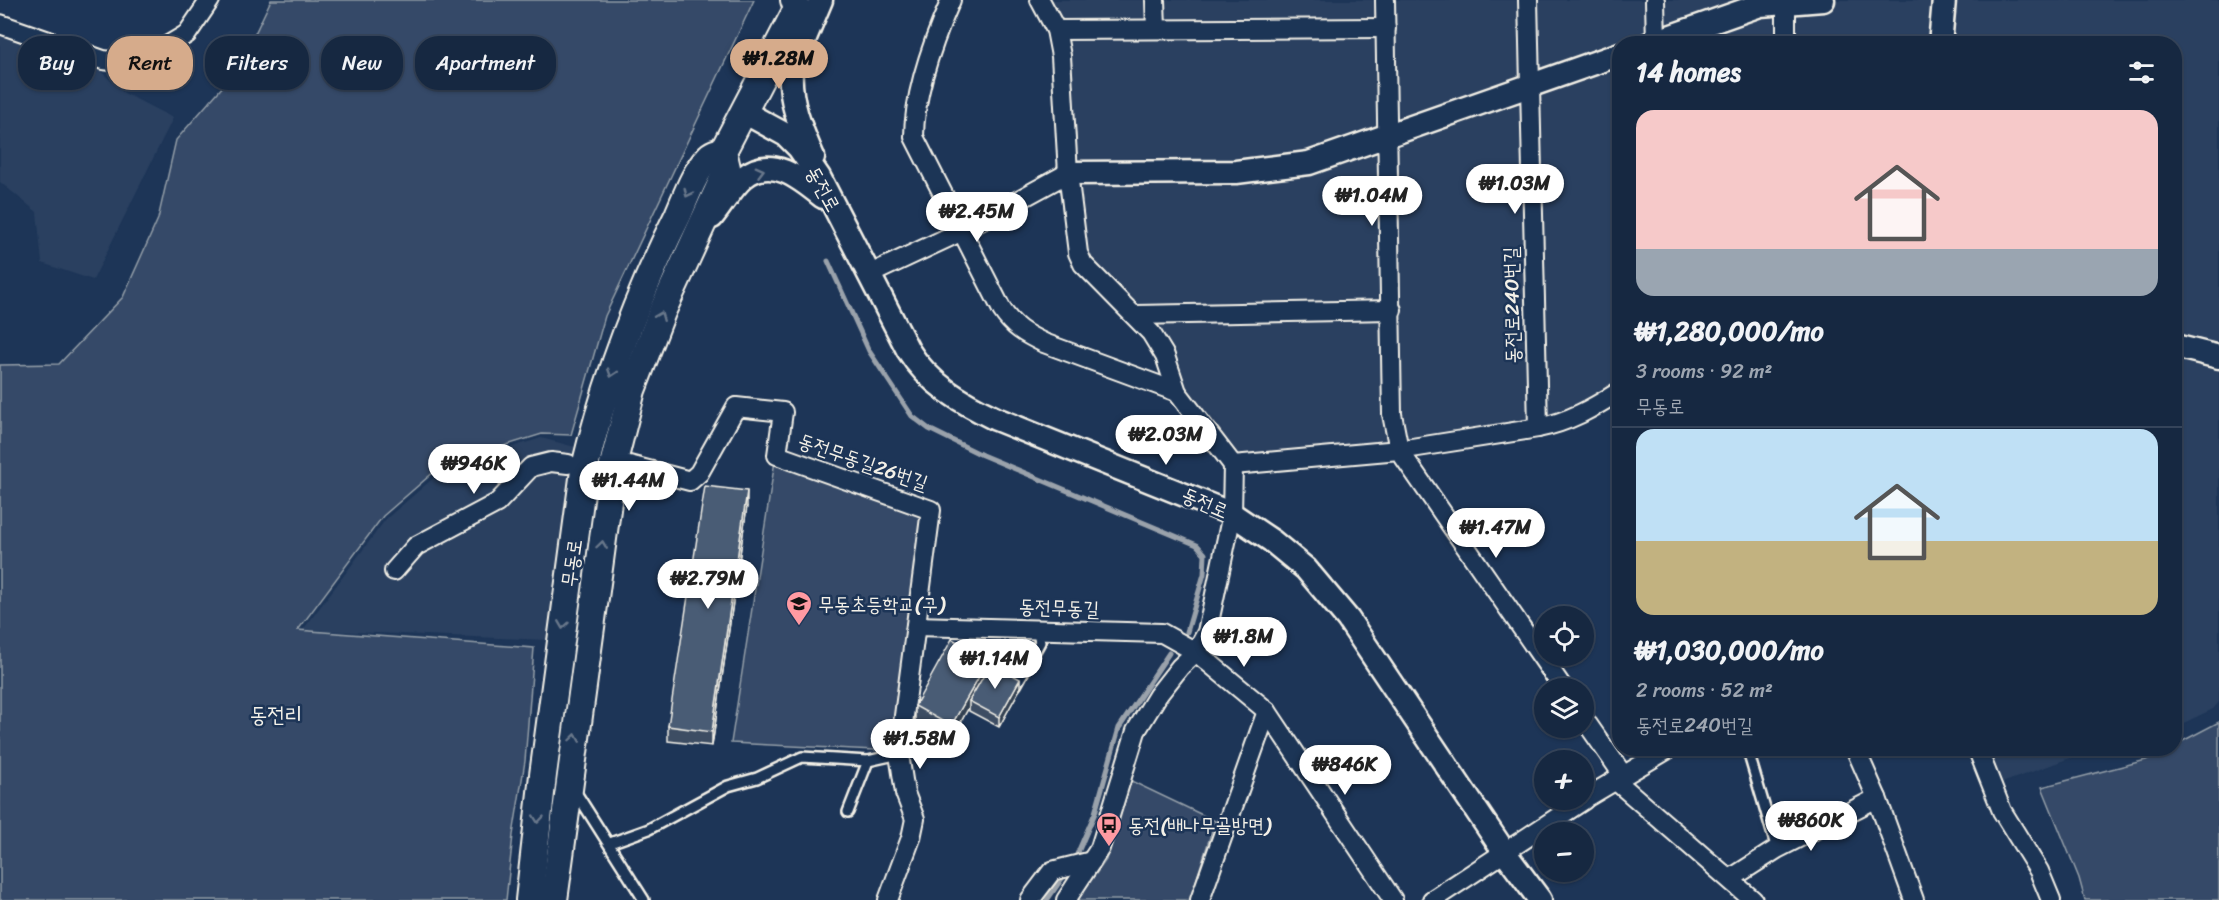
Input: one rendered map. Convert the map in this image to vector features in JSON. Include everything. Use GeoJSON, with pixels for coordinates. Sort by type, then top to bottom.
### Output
{"type":"FeatureCollection","features":[{"type":"Feature","properties":{"kind":"main road","name":"무동로"},"geometry":{"type":"LineString","coordinates":[[554,900],[613,465],[632,390],[692,242],[727,168],[723,151],[801,3]]}},
{"type":"Feature","properties":{"kind":"main road","name":"무동로"},"geometry":{"type":"LineString","coordinates":[[529,900],[543,775],[584,471],[591,443],[633,313],[669,232],[701,166],[715,152],[723,151]]}},
{"type":"Feature","properties":{"kind":"street"},"geometry":{"type":"LineString","coordinates":[[0,24],[103,60],[137,64],[187,34],[210,0]]}},
{"type":"Feature","properties":{"kind":"street"},"geometry":{"type":"LineString","coordinates":[[821,0],[791,71],[791,82],[797,118],[833,206]]}},
{"type":"Feature","properties":{"kind":"street"},"geometry":{"type":"LineString","coordinates":[[951,0],[930,57],[914,119],[914,137],[1002,310],[1011,323],[1023,333],[1177,392]]}},
{"type":"Feature","properties":{"kind":"street"},"geometry":{"type":"LineString","coordinates":[[1040,0],[1056,30],[1065,98],[1068,173],[1078,253],[1083,264],[1136,315],[1151,333],[1165,356],[1177,392],[1233,465],[1232,514],[1208,632],[1196,652],[1180,667],[1158,695],[1136,731],[1096,854],[1066,900]]}},
{"type":"Feature","properties":{"kind":"street"},"geometry":{"type":"LineString","coordinates":[[1155,0],[1156,29]]}},
{"type":"Feature","properties":{"kind":"street"},"geometry":{"type":"LineString","coordinates":[[1385,0],[1392,414],[1399,450],[1556,678]]}},
{"type":"Feature","properties":{"kind":"street","name":"동전로240번길"},"geometry":{"type":"LineString","coordinates":[[1528,0],[1538,428]]}},
{"type":"Feature","properties":{"kind":"street"},"geometry":{"type":"LineString","coordinates":[[1654,36],[1655,0]]}},
{"type":"Feature","properties":{"kind":"street"},"geometry":{"type":"LineString","coordinates":[[1673,36],[1747,9],[1786,1],[1823,0]]}},
{"type":"Feature","properties":{"kind":"street"},"geometry":{"type":"LineString","coordinates":[[1941,36],[1944,0]]}},
{"type":"Feature","properties":{"kind":"street"},"geometry":{"type":"LineString","coordinates":[[1786,1],[1786,36]]}},
{"type":"Feature","properties":{"kind":"street"},"geometry":{"type":"LineString","coordinates":[[1056,30],[1386,28]]}},
{"type":"Feature","properties":{"kind":"street"},"geometry":{"type":"LineString","coordinates":[[868,275],[960,231],[1068,173],[1236,172],[1285,168],[1338,154],[1612,57]]}},
{"type":"Feature","properties":{"kind":"street","name":"동전로"},"geometry":{"type":"LineString","coordinates":[[744,112],[786,135],[799,148],[833,206],[918,367],[959,402],[996,420],[1232,514],[1272,541],[1306,569],[1348,620],[1533,895],[1540,900]]}},
{"type":"Feature","properties":{"kind":"street"},"geometry":{"type":"LineString","coordinates":[[692,242],[745,176],[761,170],[776,168],[788,172],[802,180],[833,206]]}},
{"type":"Feature","properties":{"kind":"street"},"geometry":{"type":"LineString","coordinates":[[1136,315],[1392,310]]}},
{"type":"Feature","properties":{"kind":"street"},"geometry":{"type":"LineString","coordinates":[[2182,348],[2219,357]]}},
{"type":"Feature","properties":{"kind":"street"},"geometry":{"type":"LineString","coordinates":[[1233,465],[1399,450],[1538,428],[1558,424],[1585,413],[1612,396]]}},
{"type":"Feature","properties":{"kind":"street","name":"동전무동길26번길"},"geometry":{"type":"LineString","coordinates":[[629,465],[690,481],[699,473],[736,407],[783,412],[777,455],[931,510],[898,754],[905,793],[915,819],[905,855],[888,900]]}},
{"type":"Feature","properties":{"kind":"street"},"geometry":{"type":"LineString","coordinates":[[394,571],[416,546],[497,503],[531,467],[551,462],[568,464]]}},
{"type":"Feature","properties":{"kind":"street","name":"동전무동길"},"geometry":{"type":"LineString","coordinates":[[916,626],[1162,633],[1196,652],[1267,711],[1393,900]]}},
{"type":"Feature","properties":{"kind":"street"},"geometry":{"type":"LineString","coordinates":[[1200,900],[1267,711]]}},
{"type":"Feature","properties":{"kind":"street"},"geometry":{"type":"LineString","coordinates":[[1594,736],[1619,777],[1753,900]]}},
{"type":"Feature","properties":{"kind":"street"},"geometry":{"type":"LineString","coordinates":[[1594,793],[1656,756]]}},
{"type":"Feature","properties":{"kind":"street"},"geometry":{"type":"LineString","coordinates":[[1859,756],[1877,798],[1914,900]]}},
{"type":"Feature","properties":{"kind":"street"},"geometry":{"type":"LineString","coordinates":[[1980,756],[1998,803],[2039,871],[2051,900]]}},
{"type":"Feature","properties":{"kind":"street"},"geometry":{"type":"LineString","coordinates":[[1730,879],[1777,849],[1877,798]]}},
{"type":"Feature","properties":{"kind":"street"},"geometry":{"type":"LineString","coordinates":[[1432,900],[1568,810]]}},
{"type":"Feature","properties":{"kind":"street"},"geometry":{"type":"LineString","coordinates":[[1030,900],[1052,871],[1096,854]]}},
{"type":"Feature","properties":{"kind":"lane"},"geometry":{"type":"LineString","coordinates":[[1016,685],[1040,642],[1037,630]]}},
{"type":"Feature","properties":{"kind":"lane"},"geometry":{"type":"LineString","coordinates":[[610,843],[650,829],[728,786],[757,778],[802,757],[868,761],[898,754]]}},
{"type":"Feature","properties":{"kind":"lane"},"geometry":{"type":"LineString","coordinates":[[1749,756],[1777,849]]}},
{"type":"Feature","properties":{"kind":"lane"},"geometry":{"type":"LineString","coordinates":[[848,812],[868,761]]}},
{"type":"Feature","properties":{"kind":"lane"},"geometry":{"type":"LineString","coordinates":[[569,779],[644,900]]}},
{"type":"Feature","properties":{"kind":"shaded area"},"geometry":{"type":"Polygon","coordinates":[[[271,0],[754,0],[605,316],[571,435],[542,434],[442,465],[383,516],[298,630],[534,648],[525,761],[513,835],[506,900],[0,900],[0,365],[59,364],[123,297],[158,219],[176,140],[220,90],[309,90],[309,36],[254,36],[271,0]]]}},
{"type":"Feature","properties":{"kind":"shaded area"},"geometry":{"type":"Polygon","coordinates":[[[1040,0],[2219,0],[2219,702],[2213,709],[2182,724],[2182,36],[1612,36],[1612,395],[1558,424],[1233,465],[1165,356],[1090,272],[1065,98],[1040,0]]]}},
{"type":"Feature","properties":{"kind":"shaded area"},"geometry":{"type":"Polygon","coordinates":[[[0,31],[18,38],[18,90],[95,90],[95,66],[107,77],[107,90],[121,90],[173,118],[93,280],[42,263],[37,212],[0,182],[0,31]]]}},
{"type":"Feature","properties":{"kind":"shaded area"},"geometry":{"type":"Polygon","coordinates":[[[541,438],[575,447],[548,640],[303,630],[386,519],[444,469],[541,438]]]}},
{"type":"Feature","properties":{"kind":"shaded area","name":"무동초등학교(구)"},"geometry":{"type":"Polygon","coordinates":[[[775,461],[927,513],[896,751],[731,743],[775,461]]]}},
{"type":"Feature","properties":{"kind":"shaded area"},"geometry":{"type":"Polygon","coordinates":[[[2219,722],[2219,900],[2085,900],[2079,878],[2042,787],[2154,756],[2182,756],[2182,741],[2219,722]]]}},
{"type":"Feature","properties":{"kind":"shaded area"},"geometry":{"type":"Polygon","coordinates":[[[1980,756],[2075,756],[1991,787],[1980,756]]]}},
{"type":"Feature","properties":{"kind":"shaded area"},"geometry":{"type":"Polygon","coordinates":[[[1127,779],[1215,821],[1190,900],[1077,900],[1106,860],[1127,779]]]}},
{"type":"Feature","properties":{"kind":"building"},"geometry":{"type":"Polygon","coordinates":[[[705,486],[747,491],[712,732],[668,726],[705,486]]]}},
{"type":"Feature","properties":{"kind":"building"},"geometry":{"type":"Polygon","coordinates":[[[952,639],[989,659],[951,726],[915,706],[952,639]]]}},
{"type":"Feature","properties":{"kind":"building"},"geometry":{"type":"Polygon","coordinates":[[[991,663],[1020,679],[999,717],[969,701],[991,663]]]}},
{"type":"Feature","properties":{"kind":"waterway"},"geometry":{"type":"LineString","coordinates":[[828,261],[869,351],[912,416],[929,429],[982,455],[1197,545],[1205,554],[1204,574],[1187,632]]}},
{"type":"Feature","properties":{"kind":"waterway"},"geometry":{"type":"LineString","coordinates":[[1075,859],[1095,813],[1119,728],[1169,653]]}},
{"type":"Feature","properties":{"kind":"waterway"},"geometry":{"type":"LineString","coordinates":[[1047,900],[1065,874]]}},
{"type":"Feature","properties":{"kind":"place","name":"무동초등학교(구)"},"geometry":{"type":"Point","coordinates":[799,627]}},
{"type":"Feature","properties":{"kind":"place","name":"동전(배나무골방면)"},"geometry":{"type":"Point","coordinates":[1109,848]}},
{"type":"Feature","properties":{"kind":"district","name":"동전리"},"geometry":{"type":"Point","coordinates":[276,714]}}]}
